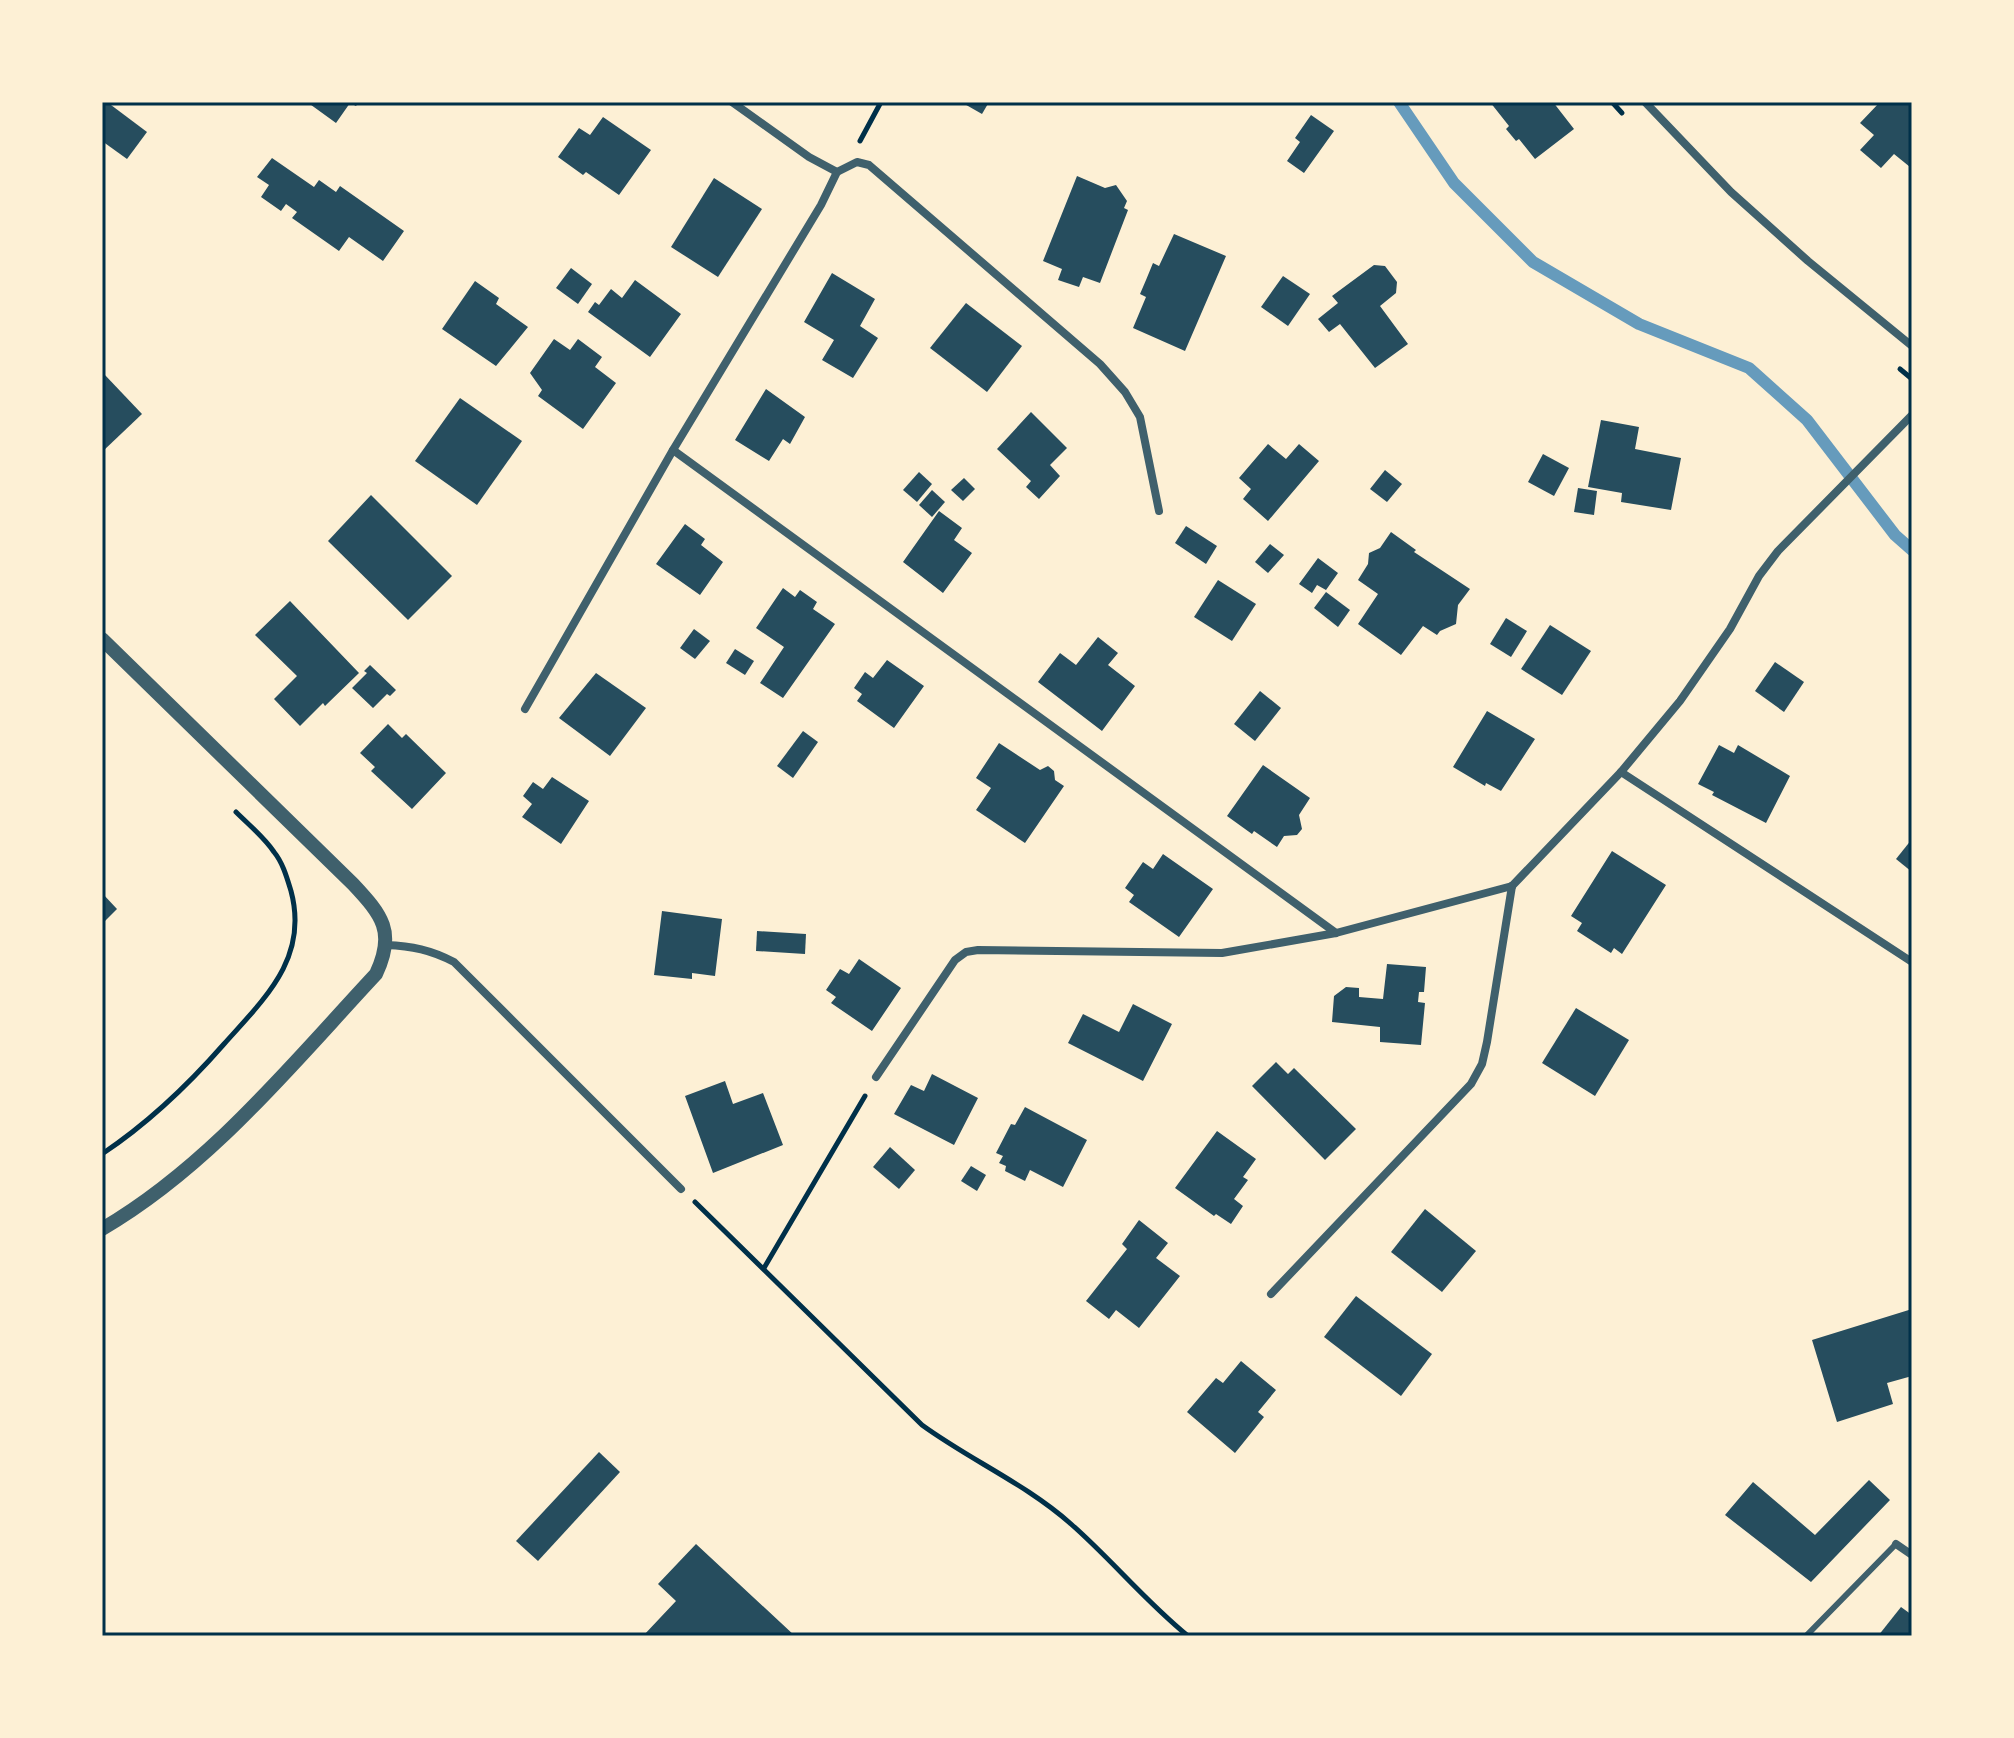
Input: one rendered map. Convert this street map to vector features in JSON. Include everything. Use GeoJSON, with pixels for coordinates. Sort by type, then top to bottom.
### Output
{"type":"FeatureCollection","features":[{"type":"Feature","properties":{"kind":"street"},"geometry":{"type":"LineString","coordinates":[[732,102],[809,157],[837,172]]}},
{"type":"Feature","properties":{"kind":"street"},"geometry":{"type":"LineString","coordinates":[[1645,102],[1731,192],[1808,261],[1912,346]]}},
{"type":"Feature","properties":{"kind":"street"},"geometry":{"type":"LineString","coordinates":[[525,709],[673,450],[821,205],[837,172],[857,162],[869,165],[880,173],[1100,364],[1125,392],[1140,417],[1159,511]]}},
{"type":"Feature","properties":{"kind":"street"},"geometry":{"type":"LineString","coordinates":[[876,1077],[955,960],[966,952],[1222,953],[1336,933],[1512,886],[1621,772],[1706,665],[1759,576],[1778,551],[1912,415]]}},
{"type":"Feature","properties":{"kind":"street"},"geometry":{"type":"LineString","coordinates":[[673,450],[1336,933]]}},
{"type":"Feature","properties":{"kind":"street"},"geometry":{"type":"LineString","coordinates":[[102,639],[375,908],[383,921],[386,945],[376,974],[274,1084],[191,1167],[102,1229]]}},
{"type":"Feature","properties":{"kind":"street"},"geometry":{"type":"LineString","coordinates":[[1621,772],[1912,962]]}},
{"type":"Feature","properties":{"kind":"street"},"geometry":{"type":"LineString","coordinates":[[1271,1294],[1471,1084],[1482,1064],[1487,1042],[1512,886]]}},
{"type":"Feature","properties":{"kind":"street"},"geometry":{"type":"LineString","coordinates":[[386,945],[432,950],[454,962],[681,1189]]}},
{"type":"Feature","properties":{"kind":"street"},"geometry":{"type":"LineString","coordinates":[[1896,1544],[1912,1555]]}},
{"type":"Feature","properties":{"kind":"lane"},"geometry":{"type":"LineString","coordinates":[[1806,1636],[1896,1544]]}},
{"type":"Feature","properties":{"kind":"path"},"geometry":{"type":"LineString","coordinates":[[857,162],[858,145],[881,102]]}},
{"type":"Feature","properties":{"kind":"path"},"geometry":{"type":"LineString","coordinates":[[102,1154],[120,1142],[206,1065],[263,1000],[291,955],[295,921],[288,880],[275,852],[233,808]]}},
{"type":"Feature","properties":{"kind":"path"},"geometry":{"type":"LineString","coordinates":[[764,1268],[876,1077]]}},
{"type":"Feature","properties":{"kind":"path"},"geometry":{"type":"LineString","coordinates":[[681,1189],[922,1425],[953,1448],[1020,1485],[1070,1523],[1188,1636]]}},
{"type":"Feature","properties":{"kind":"building"},"geometry":{"type":"Polygon","coordinates":[[[102,102],[107,102],[147,132],[127,159],[102,141],[102,102]]]}},
{"type":"Feature","properties":{"kind":"building"},"geometry":{"type":"Polygon","coordinates":[[[307,102],[359,102],[356,106],[350,103],[336,123],[307,102]]]}},
{"type":"Feature","properties":{"kind":"building"},"geometry":{"type":"Polygon","coordinates":[[[961,102],[989,102],[982,114],[961,102]]]}},
{"type":"Feature","properties":{"kind":"building"},"geometry":{"type":"Polygon","coordinates":[[[1490,102],[1553,102],[1574,129],[1535,159],[1506,129],[1509,126],[1490,102]]]}},
{"type":"Feature","properties":{"kind":"building"},"geometry":{"type":"Polygon","coordinates":[[[1880,102],[1912,102],[1910,167],[1894,154],[1881,168],[1860,150],[1874,135],[1860,123],[1880,102]]]}},
{"type":"Feature","properties":{"kind":"building"},"geometry":{"type":"Polygon","coordinates":[[[1311,115],[1334,131],[1304,173],[1287,161],[1300,142],[1295,138],[1311,115]]]}},
{"type":"Feature","properties":{"kind":"building"},"geometry":{"type":"Polygon","coordinates":[[[603,117],[651,150],[619,195],[558,157],[579,128],[590,135],[603,117]]]}},
{"type":"Feature","properties":{"kind":"building"},"geometry":{"type":"Polygon","coordinates":[[[272,158],[314,187],[319,180],[336,192],[340,186],[404,231],[383,261],[349,237],[339,251],[292,218],[297,212],[286,204],[281,211],[261,197],[269,185],[257,177],[272,158]]]}},
{"type":"Feature","properties":{"kind":"building"},"geometry":{"type":"Polygon","coordinates":[[[1077,176],[1105,188],[1116,185],[1127,201],[1124,208],[1128,210],[1100,283],[1083,277],[1079,287],[1058,280],[1062,269],[1043,261],[1077,176]]]}},
{"type":"Feature","properties":{"kind":"building"},"geometry":{"type":"Polygon","coordinates":[[[714,178],[762,209],[718,277],[671,247],[714,178]]]}},
{"type":"Feature","properties":{"kind":"building"},"geometry":{"type":"Polygon","coordinates":[[[1174,234],[1226,256],[1185,351],[1133,328],[1146,297],[1140,294],[1153,263],[1159,266],[1174,234]]]}},
{"type":"Feature","properties":{"kind":"building"},"geometry":{"type":"Polygon","coordinates":[[[1374,265],[1385,266],[1397,282],[1396,293],[1380,306],[1408,344],[1375,368],[1340,324],[1329,332],[1318,319],[1338,303],[1332,296],[1374,265]]]}},
{"type":"Feature","properties":{"kind":"building"},"geometry":{"type":"Polygon","coordinates":[[[571,268],[592,284],[578,304],[556,288],[571,268]]]}},
{"type":"Feature","properties":{"kind":"building"},"geometry":{"type":"Polygon","coordinates":[[[832,273],[875,299],[860,326],[878,338],[853,378],[822,360],[834,340],[804,322],[832,273]]]}},
{"type":"Feature","properties":{"kind":"building"},"geometry":{"type":"Polygon","coordinates":[[[1283,276],[1310,294],[1288,326],[1261,307],[1283,276]]]}},
{"type":"Feature","properties":{"kind":"building"},"geometry":{"type":"Polygon","coordinates":[[[635,280],[681,314],[650,357],[588,312],[595,302],[599,305],[611,289],[622,298],[635,280]]]}},
{"type":"Feature","properties":{"kind":"building"},"geometry":{"type":"Polygon","coordinates":[[[475,281],[499,298],[496,304],[528,327],[496,366],[442,329],[475,281]]]}},
{"type":"Feature","properties":{"kind":"building"},"geometry":{"type":"Polygon","coordinates":[[[966,303],[1022,346],[987,392],[930,348],[966,303]]]}},
{"type":"Feature","properties":{"kind":"building"},"geometry":{"type":"Polygon","coordinates":[[[554,339],[570,350],[578,339],[602,357],[595,367],[616,383],[583,429],[538,396],[542,390],[530,373],[554,339]]]}},
{"type":"Feature","properties":{"kind":"building"},"geometry":{"type":"Polygon","coordinates":[[[104,374],[142,414],[102,452],[102,376],[104,374]]]}},
{"type":"Feature","properties":{"kind":"building"},"geometry":{"type":"Polygon","coordinates":[[[766,389],[805,417],[790,444],[783,439],[769,461],[735,440],[766,389]]]}},
{"type":"Feature","properties":{"kind":"building"},"geometry":{"type":"Polygon","coordinates":[[[460,398],[522,441],[477,505],[415,461],[460,398]]]}},
{"type":"Feature","properties":{"kind":"building"},"geometry":{"type":"Polygon","coordinates":[[[1031,412],[1067,448],[1050,465],[1060,476],[1039,499],[1026,487],[1031,481],[997,449],[1031,412]]]}},
{"type":"Feature","properties":{"kind":"building"},"geometry":{"type":"Polygon","coordinates":[[[1601,420],[1639,427],[1635,449],[1681,458],[1671,510],[1621,502],[1622,493],[1588,487],[1601,420]]]}},
{"type":"Feature","properties":{"kind":"building"},"geometry":{"type":"Polygon","coordinates":[[[1268,444],[1286,459],[1299,444],[1319,461],[1268,521],[1243,499],[1251,489],[1239,478],[1268,444]]]}},
{"type":"Feature","properties":{"kind":"building"},"geometry":{"type":"Polygon","coordinates":[[[1543,454],[1569,468],[1554,496],[1528,482],[1543,454]]]}},
{"type":"Feature","properties":{"kind":"building"},"geometry":{"type":"Polygon","coordinates":[[[1385,470],[1402,484],[1387,502],[1370,489],[1385,470]]]}},
{"type":"Feature","properties":{"kind":"building"},"geometry":{"type":"Polygon","coordinates":[[[919,472],[932,484],[917,502],[903,490],[919,472]]]}},
{"type":"Feature","properties":{"kind":"building"},"geometry":{"type":"Polygon","coordinates":[[[964,478],[975,489],[963,501],[951,490],[964,478]]]}},
{"type":"Feature","properties":{"kind":"building"},"geometry":{"type":"Polygon","coordinates":[[[1578,488],[1597,491],[1594,515],[1574,512],[1578,488]]]}},
{"type":"Feature","properties":{"kind":"building"},"geometry":{"type":"Polygon","coordinates":[[[932,490],[945,502],[932,517],[919,505],[932,490]]]}},
{"type":"Feature","properties":{"kind":"building"},"geometry":{"type":"Polygon","coordinates":[[[371,495],[452,576],[408,620],[328,541],[371,495]]]}},
{"type":"Feature","properties":{"kind":"building"},"geometry":{"type":"Polygon","coordinates":[[[939,511],[962,528],[954,540],[972,553],[943,593],[903,562],[939,511]]]}},
{"type":"Feature","properties":{"kind":"building"},"geometry":{"type":"Polygon","coordinates":[[[685,524],[705,539],[701,545],[723,562],[700,595],[656,564],[685,524]]]}},
{"type":"Feature","properties":{"kind":"building"},"geometry":{"type":"Polygon","coordinates":[[[1186,526],[1217,546],[1206,564],[1175,543],[1186,526]]]}},
{"type":"Feature","properties":{"kind":"building"},"geometry":{"type":"Polygon","coordinates":[[[1391,532],[1416,550],[1414,552],[1470,589],[1458,605],[1456,624],[1437,635],[1423,626],[1401,655],[1358,624],[1378,594],[1358,580],[1368,564],[1369,553],[1380,548],[1391,532]]]}},
{"type":"Feature","properties":{"kind":"building"},"geometry":{"type":"Polygon","coordinates":[[[1270,544],[1284,555],[1268,573],[1255,562],[1270,544]]]}},
{"type":"Feature","properties":{"kind":"building"},"geometry":{"type":"Polygon","coordinates":[[[1318,558],[1338,573],[1326,590],[1317,585],[1312,593],[1299,584],[1318,558]]]}},
{"type":"Feature","properties":{"kind":"building"},"geometry":{"type":"Polygon","coordinates":[[[1218,580],[1256,604],[1232,641],[1194,617],[1218,580]]]}},
{"type":"Feature","properties":{"kind":"building"},"geometry":{"type":"Polygon","coordinates":[[[783,588],[795,597],[800,590],[817,602],[813,609],[835,624],[783,698],[760,683],[784,647],[756,628],[783,588]]]}},
{"type":"Feature","properties":{"kind":"building"},"geometry":{"type":"Polygon","coordinates":[[[1326,592],[1350,610],[1338,627],[1314,608],[1326,592]]]}},
{"type":"Feature","properties":{"kind":"building"},"geometry":{"type":"Polygon","coordinates":[[[290,601],[359,673],[300,726],[274,699],[297,676],[255,635],[290,601]]]}},
{"type":"Feature","properties":{"kind":"building"},"geometry":{"type":"Polygon","coordinates":[[[1506,618],[1527,631],[1511,657],[1490,644],[1506,618]]]}},
{"type":"Feature","properties":{"kind":"building"},"geometry":{"type":"Polygon","coordinates":[[[1550,625],[1591,651],[1562,695],[1521,669],[1550,625]]]}},
{"type":"Feature","properties":{"kind":"building"},"geometry":{"type":"Polygon","coordinates":[[[694,629],[710,641],[695,659],[680,648],[694,629]]]}},
{"type":"Feature","properties":{"kind":"building"},"geometry":{"type":"Polygon","coordinates":[[[1098,637],[1118,653],[1108,665],[1135,686],[1102,731],[1038,682],[1060,653],[1076,665],[1098,637]]]}},
{"type":"Feature","properties":{"kind":"building"},"geometry":{"type":"Polygon","coordinates":[[[735,649],[754,661],[745,675],[726,663],[735,649]]]}},
{"type":"Feature","properties":{"kind":"building"},"geometry":{"type":"Polygon","coordinates":[[[887,660],[924,686],[894,728],[857,701],[862,694],[854,688],[865,672],[873,678],[887,660]]]}},
{"type":"Feature","properties":{"kind":"building"},"geometry":{"type":"Polygon","coordinates":[[[1775,662],[1804,682],[1784,712],[1755,691],[1775,662]]]}},
{"type":"Feature","properties":{"kind":"building"},"geometry":{"type":"Polygon","coordinates":[[[370,665],[396,690],[373,708],[352,688],[367,673],[364,671],[370,665]]]}},
{"type":"Feature","properties":{"kind":"building"},"geometry":{"type":"Polygon","coordinates":[[[596,673],[646,708],[610,756],[559,718],[596,673]]]}},
{"type":"Feature","properties":{"kind":"building"},"geometry":{"type":"Polygon","coordinates":[[[1260,691],[1281,708],[1255,741],[1234,724],[1260,691]]]}},
{"type":"Feature","properties":{"kind":"building"},"geometry":{"type":"Polygon","coordinates":[[[1487,711],[1535,739],[1501,791],[1486,783],[1485,786],[1453,767],[1487,711]]]}},
{"type":"Feature","properties":{"kind":"building"},"geometry":{"type":"Polygon","coordinates":[[[388,724],[402,738],[406,734],[446,773],[412,809],[371,771],[375,767],[360,753],[388,724]]]}},
{"type":"Feature","properties":{"kind":"building"},"geometry":{"type":"Polygon","coordinates":[[[803,731],[818,742],[793,778],[777,766],[803,731]]]}},
{"type":"Feature","properties":{"kind":"building"},"geometry":{"type":"Polygon","coordinates":[[[999,743],[1040,770],[1048,766],[1054,771],[1055,780],[1064,786],[1025,843],[976,810],[991,788],[976,778],[999,743]]]}},
{"type":"Feature","properties":{"kind":"building"},"geometry":{"type":"Polygon","coordinates":[[[1719,745],[1734,753],[1738,745],[1790,776],[1766,823],[1712,795],[1714,792],[1698,784],[1719,745]]]}},
{"type":"Feature","properties":{"kind":"building"},"geometry":{"type":"Polygon","coordinates":[[[1263,765],[1310,798],[1299,815],[1302,829],[1297,835],[1284,836],[1277,847],[1227,816],[1263,765]]]}},
{"type":"Feature","properties":{"kind":"building"},"geometry":{"type":"Polygon","coordinates":[[[552,777],[589,801],[561,844],[522,817],[532,804],[523,796],[533,782],[543,789],[552,777]]]}},
{"type":"Feature","properties":{"kind":"building"},"geometry":{"type":"Polygon","coordinates":[[[1912,839],[1912,872],[1896,859],[1912,839]]]}},
{"type":"Feature","properties":{"kind":"building"},"geometry":{"type":"Polygon","coordinates":[[[1612,851],[1666,885],[1622,954],[1614,948],[1611,953],[1577,931],[1582,923],[1571,916],[1612,851]]]}},
{"type":"Feature","properties":{"kind":"building"},"geometry":{"type":"Polygon","coordinates":[[[1163,854],[1213,889],[1179,937],[1129,902],[1134,895],[1125,888],[1143,862],[1153,869],[1163,854]]]}},
{"type":"Feature","properties":{"kind":"building"},"geometry":{"type":"Polygon","coordinates":[[[102,893],[117,909],[102,924],[102,893]]]}},
{"type":"Feature","properties":{"kind":"building"},"geometry":{"type":"Polygon","coordinates":[[[662,911],[722,919],[715,976],[692,973],[692,979],[654,975],[662,911]]]}},
{"type":"Feature","properties":{"kind":"building"},"geometry":{"type":"Polygon","coordinates":[[[757,931],[806,934],[805,954],[756,951],[757,931]]]}},
{"type":"Feature","properties":{"kind":"building"},"geometry":{"type":"Polygon","coordinates":[[[859,959],[901,988],[872,1031],[831,1003],[836,997],[826,990],[840,969],[849,974],[859,959]]]}},
{"type":"Feature","properties":{"kind":"building"},"geometry":{"type":"Polygon","coordinates":[[[1387,964],[1426,967],[1424,992],[1419,992],[1418,1002],[1425,1003],[1421,1045],[1380,1042],[1380,1027],[1332,1022],[1334,996],[1346,987],[1359,988],[1359,997],[1383,999],[1387,964]]]}},
{"type":"Feature","properties":{"kind":"building"},"geometry":{"type":"Polygon","coordinates":[[[1133,1004],[1172,1024],[1143,1081],[1068,1043],[1083,1014],[1119,1032],[1133,1004]]]}},
{"type":"Feature","properties":{"kind":"building"},"geometry":{"type":"Polygon","coordinates":[[[1576,1008],[1629,1040],[1595,1096],[1542,1063],[1576,1008]]]}},
{"type":"Feature","properties":{"kind":"building"},"geometry":{"type":"Polygon","coordinates":[[[1276,1062],[1288,1074],[1294,1068],[1356,1129],[1325,1160],[1252,1086],[1276,1062]]]}},
{"type":"Feature","properties":{"kind":"building"},"geometry":{"type":"Polygon","coordinates":[[[932,1074],[978,1098],[954,1145],[894,1114],[911,1085],[924,1091],[932,1074]]]}},
{"type":"Feature","properties":{"kind":"building"},"geometry":{"type":"Polygon","coordinates":[[[725,1081],[733,1104],[763,1093],[783,1145],[713,1173],[685,1096],[725,1081]]]}},
{"type":"Feature","properties":{"kind":"building"},"geometry":{"type":"Polygon","coordinates":[[[1025,1107],[1087,1140],[1063,1187],[1030,1170],[1025,1181],[1005,1171],[1006,1166],[999,1163],[1003,1156],[996,1153],[1011,1124],[1015,1125],[1025,1107]]]}},
{"type":"Feature","properties":{"kind":"building"},"geometry":{"type":"Polygon","coordinates":[[[1217,1131],[1256,1159],[1243,1177],[1248,1180],[1234,1199],[1243,1206],[1231,1224],[1216,1214],[1214,1216],[1175,1188],[1217,1131]]]}},
{"type":"Feature","properties":{"kind":"building"},"geometry":{"type":"Polygon","coordinates":[[[890,1147],[915,1170],[899,1189],[873,1167],[890,1147]]]}},
{"type":"Feature","properties":{"kind":"building"},"geometry":{"type":"Polygon","coordinates":[[[971,1166],[986,1175],[977,1191],[961,1181],[971,1166]]]}},
{"type":"Feature","properties":{"kind":"building"},"geometry":{"type":"Polygon","coordinates":[[[1425,1209],[1476,1251],[1442,1292],[1391,1252],[1425,1209]]]}},
{"type":"Feature","properties":{"kind":"building"},"geometry":{"type":"Polygon","coordinates":[[[1139,1220],[1168,1243],[1156,1258],[1180,1276],[1139,1328],[1116,1310],[1109,1319],[1086,1301],[1127,1249],[1122,1244],[1139,1220]]]}},
{"type":"Feature","properties":{"kind":"building"},"geometry":{"type":"Polygon","coordinates":[[[1356,1296],[1432,1354],[1401,1396],[1324,1337],[1356,1296]]]}},
{"type":"Feature","properties":{"kind":"building"},"geometry":{"type":"Polygon","coordinates":[[[1912,1309],[1912,1376],[1887,1383],[1893,1404],[1837,1422],[1812,1340],[1912,1309]]]}},
{"type":"Feature","properties":{"kind":"building"},"geometry":{"type":"Polygon","coordinates":[[[1241,1361],[1276,1390],[1258,1412],[1264,1417],[1235,1453],[1187,1412],[1216,1378],[1223,1383],[1241,1361]]]}},
{"type":"Feature","properties":{"kind":"building"},"geometry":{"type":"Polygon","coordinates":[[[599,1452],[620,1472],[538,1561],[516,1541],[599,1452]]]}},
{"type":"Feature","properties":{"kind":"building"},"geometry":{"type":"Polygon","coordinates":[[[1869,1480],[1890,1500],[1811,1582],[1725,1515],[1753,1482],[1815,1535],[1869,1480]]]}},
{"type":"Feature","properties":{"kind":"building"},"geometry":{"type":"Polygon","coordinates":[[[696,1544],[795,1636],[643,1636],[676,1601],[658,1584],[696,1544]]]}},
{"type":"Feature","properties":{"kind":"building"},"geometry":{"type":"Polygon","coordinates":[[[1901,1607],[1912,1615],[1912,1636],[1878,1636],[1901,1607]]]}},
{"type":"Feature","properties":{"kind":"waterway"},"geometry":{"type":"LineString","coordinates":[[1399,102],[1454,183],[1533,262],[1639,324],[1749,368],[1807,420],[1895,535],[1912,550]]}}]}
